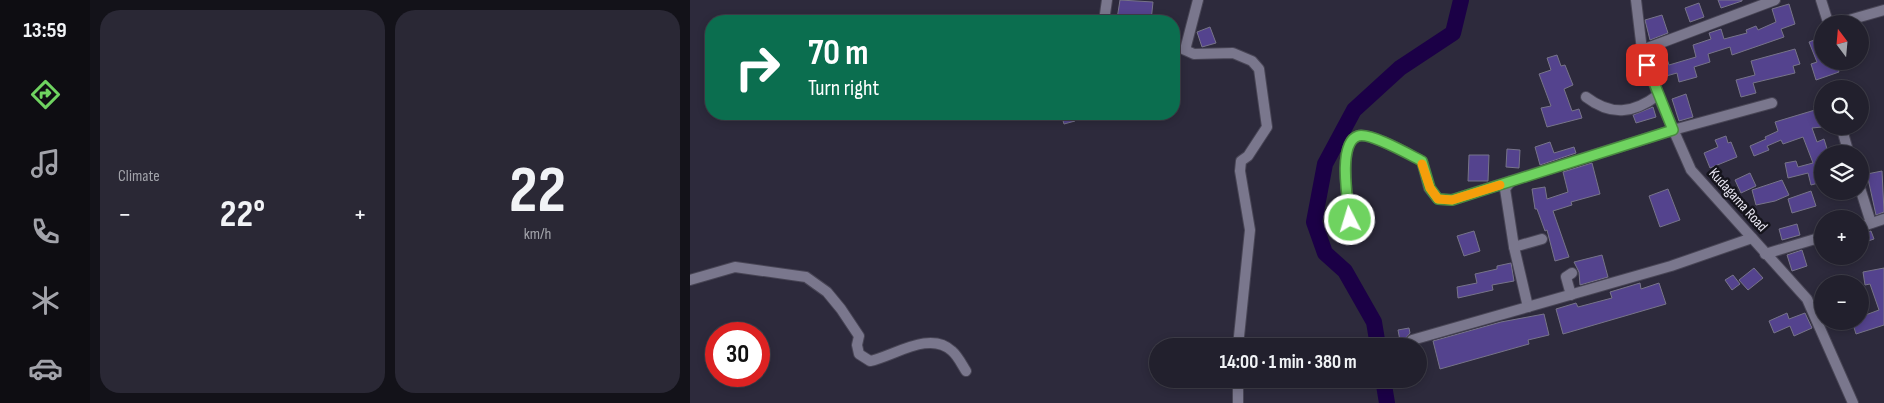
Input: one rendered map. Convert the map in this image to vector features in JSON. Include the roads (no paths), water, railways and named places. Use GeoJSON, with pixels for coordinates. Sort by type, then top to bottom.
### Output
{"type":"FeatureCollection","features":[{"type":"Feature","properties":{"kind":"street"},"geometry":{"type":"LineString","coordinates":[[1105,15],[1107,0]]}},
{"type":"Feature","properties":{"kind":"street"},"geometry":{"type":"LineString","coordinates":[[1198,0],[1186,50],[1194,54],[1233,53],[1252,61],[1259,69],[1267,127],[1248,156],[1241,161],[1240,171],[1250,230],[1239,338]]}},
{"type":"Feature","properties":{"kind":"street","name":"Kudagama Road"},"geometry":{"type":"LineString","coordinates":[[1636,0],[1642,50],[1658,95],[1691,170],[1807,299],[1852,403]]}},
{"type":"Feature","properties":{"kind":"street"},"geometry":{"type":"LineString","coordinates":[[1642,50],[1775,0]]}},
{"type":"Feature","properties":{"kind":"street"},"geometry":{"type":"LineString","coordinates":[[1821,0],[1826,15]]}},
{"type":"Feature","properties":{"kind":"street"},"geometry":{"type":"LineString","coordinates":[[1866,15],[1884,10]]}},
{"type":"Feature","properties":{"kind":"street"},"geometry":{"type":"LineString","coordinates":[[1586,97],[1598,106],[1617,112],[1650,101],[1658,95]]}},
{"type":"Feature","properties":{"kind":"street"},"geometry":{"type":"LineString","coordinates":[[1350,220],[1345,162],[1347,148],[1353,139],[1359,135],[1370,136],[1422,161],[1430,188],[1438,199],[1452,200],[1673,130],[1772,103]]}},
{"type":"Feature","properties":{"kind":"street"},"geometry":{"type":"LineString","coordinates":[[1511,181],[1505,189],[1514,247],[1528,307]]}},
{"type":"Feature","properties":{"kind":"street"},"geometry":{"type":"LineString","coordinates":[[1864,200],[1871,223],[1884,219]]}},
{"type":"Feature","properties":{"kind":"street"},"geometry":{"type":"LineString","coordinates":[[1419,338],[1671,266],[1752,238]]}},
{"type":"Feature","properties":{"kind":"street"},"geometry":{"type":"LineString","coordinates":[[1514,247],[1542,239]]}},
{"type":"Feature","properties":{"kind":"street"},"geometry":{"type":"LineString","coordinates":[[1765,254],[1814,240]]}},
{"type":"Feature","properties":{"kind":"street"},"geometry":{"type":"LineString","coordinates":[[690,280],[735,267],[806,277],[827,292],[842,309],[859,336],[857,345],[859,354],[870,361],[887,357],[912,345],[932,342],[952,350],[966,371]]}},
{"type":"Feature","properties":{"kind":"street"},"geometry":{"type":"LineString","coordinates":[[1571,295],[1566,277],[1572,273]]}},
{"type":"Feature","properties":{"kind":"street"},"geometry":{"type":"LineString","coordinates":[[1238,388],[1238,403]]}},
{"type":"Feature","properties":{"kind":"waterway"},"geometry":{"type":"LineString","coordinates":[[1377,338],[1374,322],[1345,271],[1325,253],[1314,222],[1325,164],[1354,110],[1400,68],[1453,33],[1461,0]]}},
{"type":"Feature","properties":{"kind":"waterway"},"geometry":{"type":"LineString","coordinates":[[1384,388],[1387,403]]}}]}
